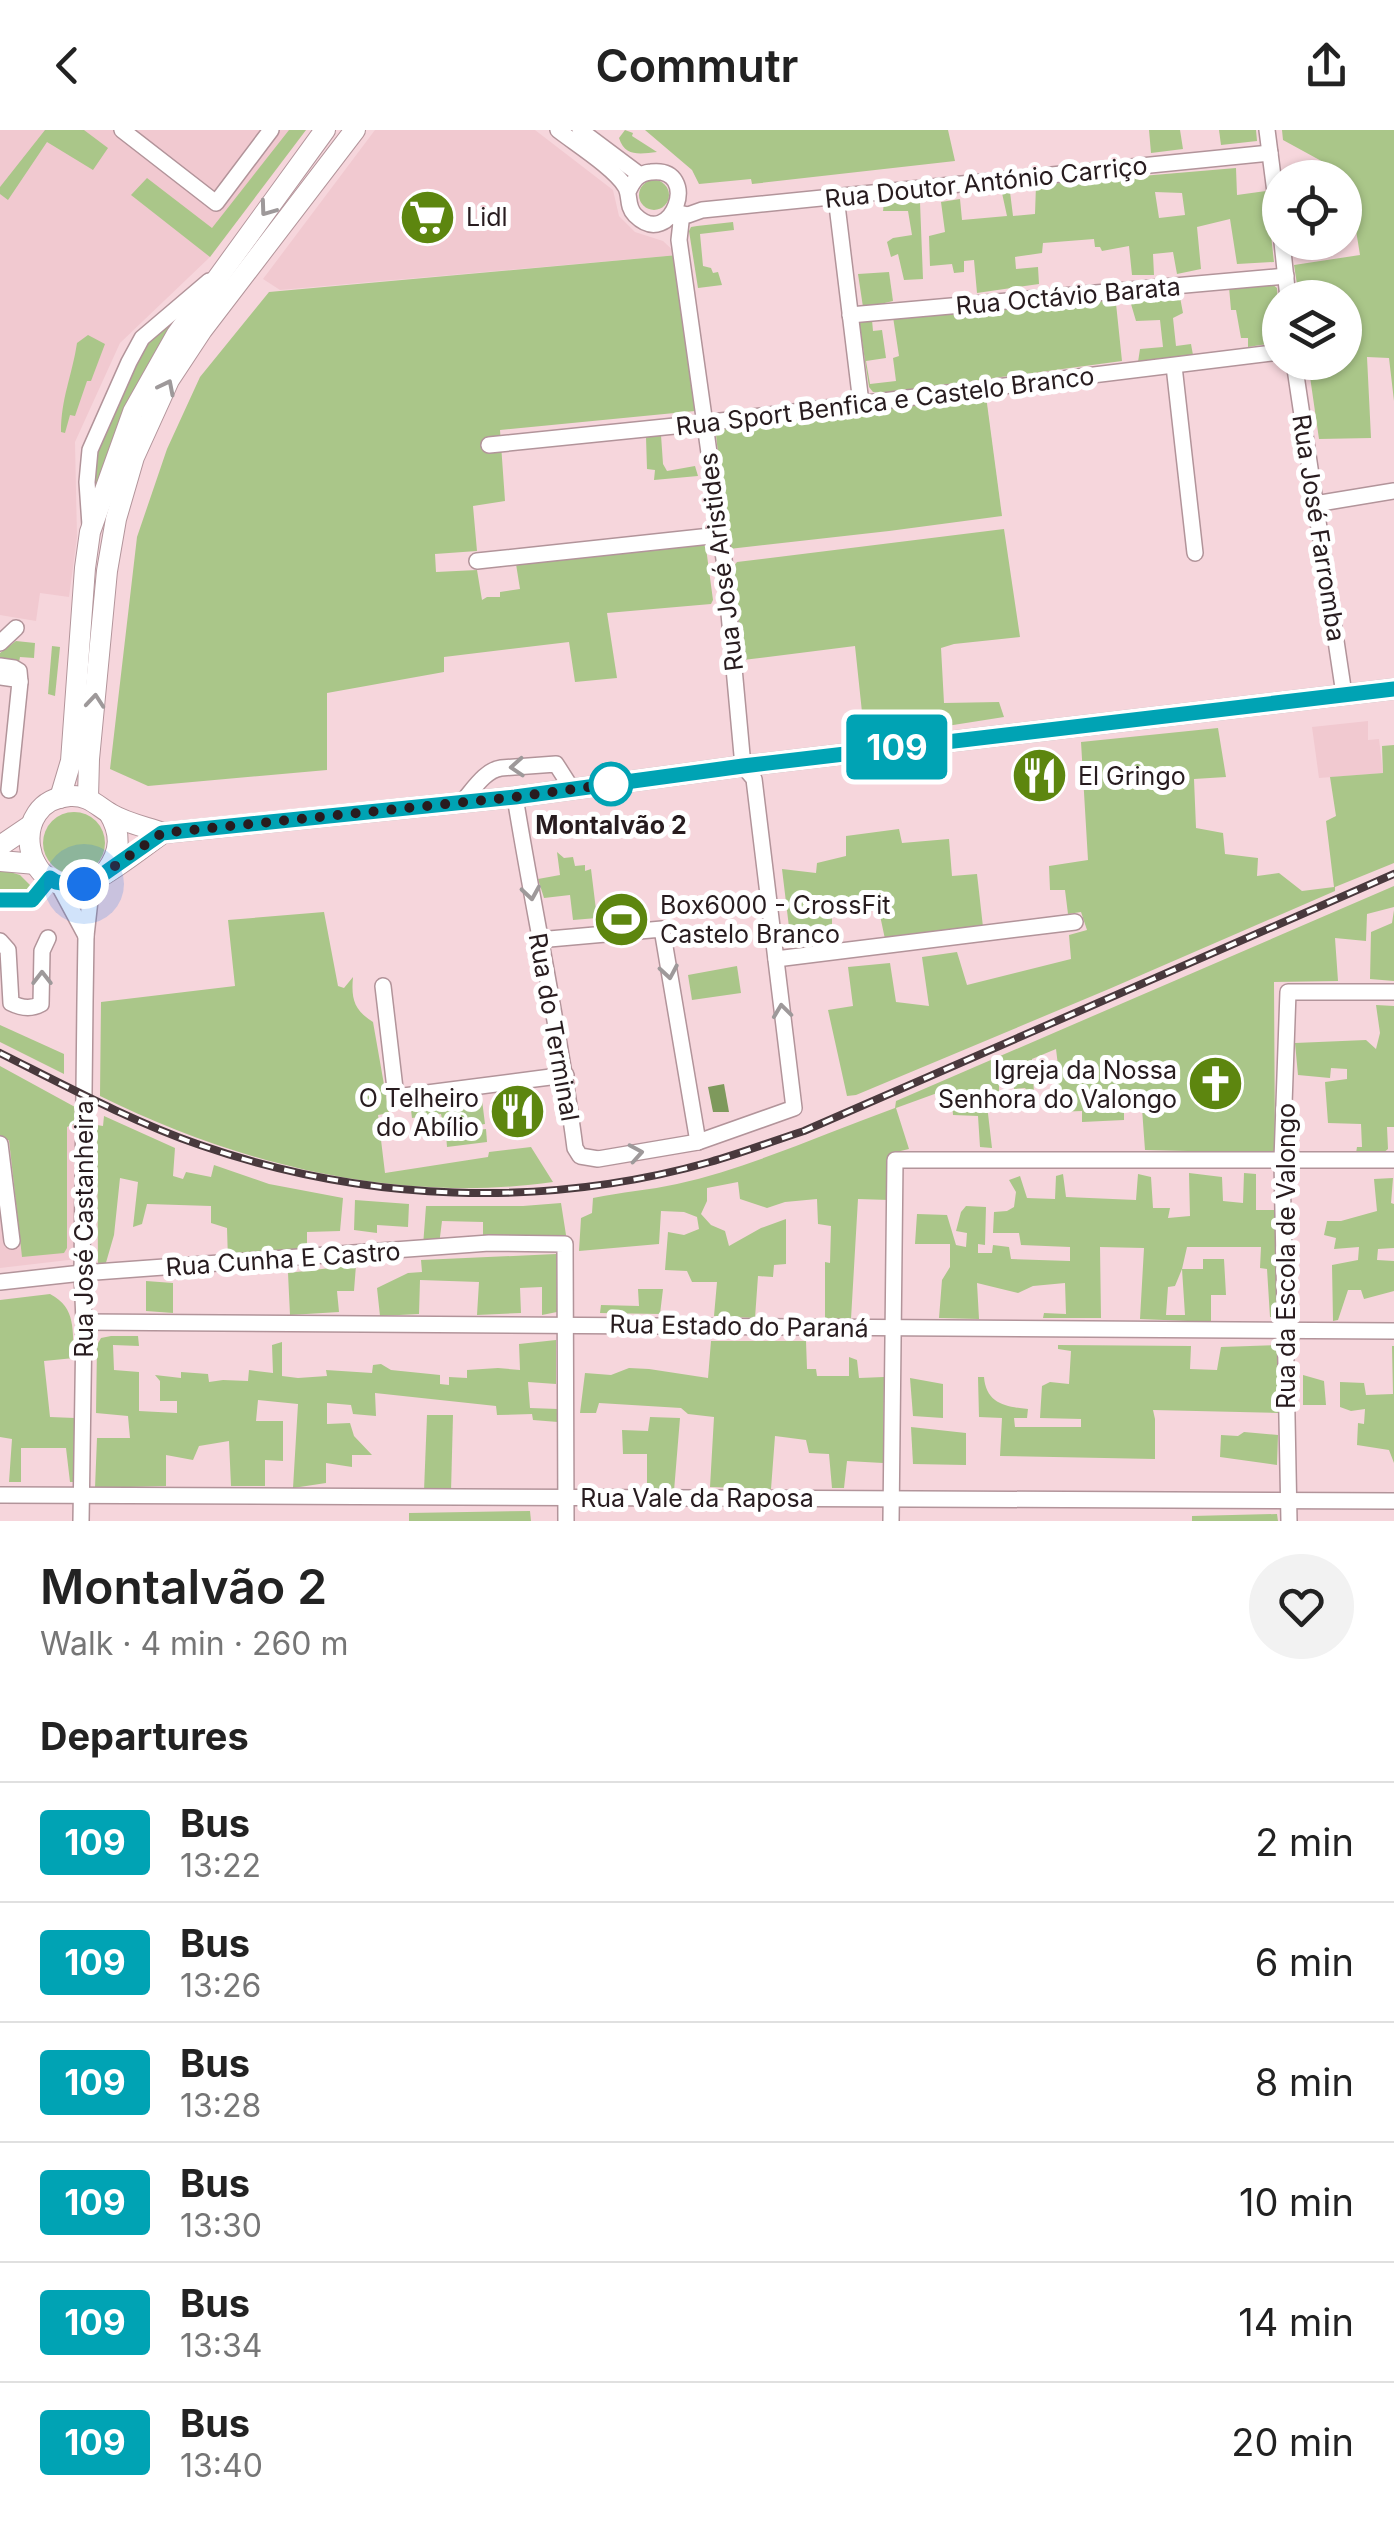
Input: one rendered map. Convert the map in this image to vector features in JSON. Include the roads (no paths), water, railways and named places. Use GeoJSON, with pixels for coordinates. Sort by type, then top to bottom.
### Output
{"type":"FeatureCollection","features":[{"type":"Feature","properties":{"kind":"main road"},"geometry":{"type":"LineString","coordinates":[[60,798],[71,760],[90,532],[132,412],[164,354],[220,272],[325,130]]}},
{"type":"Feature","properties":{"kind":"main road"},"geometry":{"type":"LineString","coordinates":[[88,798],[106,571],[134,457],[169,380],[202,330],[355,130]]}},
{"type":"Feature","properties":{"kind":"main road"},"geometry":{"type":"LineString","coordinates":[[49,876],[29,842],[31,825],[40,810],[72,796],[88,798],[109,813],[162,833],[515,797],[1394,689]]}},
{"type":"Feature","properties":{"kind":"main road"},"geometry":{"type":"LineString","coordinates":[[99,876],[116,856],[118,839],[109,813]]}},
{"type":"Feature","properties":{"kind":"main road"},"geometry":{"type":"LineString","coordinates":[[0,846],[31,825]]}},
{"type":"Feature","properties":{"kind":"main road"},"geometry":{"type":"LineString","coordinates":[[0,862],[75,885],[99,876],[162,833]]}},
{"type":"Feature","properties":{"kind":"street"},"geometry":{"type":"LineString","coordinates":[[122,130],[216,204],[271,130]]}},
{"type":"Feature","properties":{"kind":"street"},"geometry":{"type":"LineString","coordinates":[[558,130],[616,175],[628,192]]}},
{"type":"Feature","properties":{"kind":"street"},"geometry":{"type":"LineString","coordinates":[[580,130],[600,136],[640,175]]}},
{"type":"Feature","properties":{"kind":"street"},"geometry":{"type":"LineString","coordinates":[[1268,130],[1271,160]]}},
{"type":"Feature","properties":{"kind":"street","name":"Rua Doutor António Carriço"},"geometry":{"type":"LineString","coordinates":[[670,216],[1270,153]]}},
{"type":"Feature","properties":{"kind":"street"},"geometry":{"type":"LineString","coordinates":[[662,173],[674,182],[679,196],[670,216],[649,222],[636,215],[628,192],[640,175],[662,173]]}},
{"type":"Feature","properties":{"kind":"street"},"geometry":{"type":"LineString","coordinates":[[679,196],[702,210]]}},
{"type":"Feature","properties":{"kind":"street"},"geometry":{"type":"LineString","coordinates":[[836,197],[861,403]]}},
{"type":"Feature","properties":{"kind":"street","name":"Rua José Aristides"},"geometry":{"type":"LineString","coordinates":[[670,216],[681,222],[679,240],[720,535],[743,766],[754,779],[794,1108]]}},
{"type":"Feature","properties":{"kind":"street"},"geometry":{"type":"LineString","coordinates":[[1284,260],[1286,280]]}},
{"type":"Feature","properties":{"kind":"street","name":"Rua Octávio Barata"},"geometry":{"type":"LineString","coordinates":[[850,315],[1286,276]]}},
{"type":"Feature","properties":{"kind":"street","name":"Rua Sport Benfica e Castelo Branco"},"geometry":{"type":"LineString","coordinates":[[489,445],[704,423],[1262,354]]}},
{"type":"Feature","properties":{"kind":"street"},"geometry":{"type":"LineString","coordinates":[[1174,366],[1195,553]]}},
{"type":"Feature","properties":{"kind":"street","name":"Rua José Farromba"},"geometry":{"type":"LineString","coordinates":[[1297,380],[1344,694]]}},
{"type":"Feature","properties":{"kind":"street"},"geometry":{"type":"LineString","coordinates":[[1315,504],[1394,491]]}},
{"type":"Feature","properties":{"kind":"street"},"geometry":{"type":"LineString","coordinates":[[477,561],[720,535]]}},
{"type":"Feature","properties":{"kind":"street"},"geometry":{"type":"LineString","coordinates":[[0,642],[16,628]]}},
{"type":"Feature","properties":{"kind":"street"},"geometry":{"type":"LineString","coordinates":[[0,666],[19,671],[20,682],[8,790]]}},
{"type":"Feature","properties":{"kind":"street"},"geometry":{"type":"LineString","coordinates":[[0,677],[20,682]]}},
{"type":"Feature","properties":{"kind":"street"},"geometry":{"type":"LineString","coordinates":[[462,802],[494,768],[556,764],[572,789]]}},
{"type":"Feature","properties":{"kind":"street","name":"Rua do Terminal"},"geometry":{"type":"LineString","coordinates":[[515,797],[580,1156],[598,1159],[698,1142],[794,1108]]}},
{"type":"Feature","properties":{"kind":"street"},"geometry":{"type":"LineString","coordinates":[[8,903],[38,904],[49,876]]}},
{"type":"Feature","properties":{"kind":"street","name":"Rua José Castanheira"},"geometry":{"type":"LineString","coordinates":[[49,876],[86,936]]}},
{"type":"Feature","properties":{"kind":"street","name":"Rua José Castanheira"},"geometry":{"type":"LineString","coordinates":[[81,1521],[86,936],[99,876]]}},
{"type":"Feature","properties":{"kind":"street"},"geometry":{"type":"LineString","coordinates":[[776,960],[1076,922]]}},
{"type":"Feature","properties":{"kind":"street"},"geometry":{"type":"LineString","coordinates":[[538,940],[662,929],[698,1142]]}},
{"type":"Feature","properties":{"kind":"street"},"geometry":{"type":"LineString","coordinates":[[0,941],[8,950],[11,1004],[36,1007],[42,1004],[42,950],[48,938]]}},
{"type":"Feature","properties":{"kind":"street"},"geometry":{"type":"LineString","coordinates":[[383,986],[396,1098],[566,1075]]}},
{"type":"Feature","properties":{"kind":"street","name":"Rua da Escola de Valongo"},"geometry":{"type":"LineString","coordinates":[[1288,1521],[1282,1160],[1288,992],[1394,992]]}},
{"type":"Feature","properties":{"kind":"street"},"geometry":{"type":"LineString","coordinates":[[1,1144],[12,1241]]}},
{"type":"Feature","properties":{"kind":"street"},"geometry":{"type":"LineString","coordinates":[[891,1521],[895,1160],[1394,1160]]}},
{"type":"Feature","properties":{"kind":"street","name":"Rua Cunha E Castro"},"geometry":{"type":"LineString","coordinates":[[0,1282],[490,1243],[566,1244],[566,1324]]}},
{"type":"Feature","properties":{"kind":"street","name":"Rua Estado do Paraná"},"geometry":{"type":"LineString","coordinates":[[84,1322],[1394,1331]]}},
{"type":"Feature","properties":{"kind":"street"},"geometry":{"type":"LineString","coordinates":[[566,1324],[566,1521]]}},
{"type":"Feature","properties":{"kind":"street","name":"Rua Vale da Raposa"},"geometry":{"type":"LineString","coordinates":[[0,1495],[1394,1501]]}},
{"type":"Feature","properties":{"kind":"railway"},"geometry":{"type":"LineString","coordinates":[[0,1053],[149,1125],[262,1164],[389,1188],[454,1193],[583,1187],[710,1162],[804,1131],[1394,874]]}},
{"type":"Feature","properties":{"kind":"place","name":"Lidl"},"geometry":{"type":"Point","coordinates":[427,217]}},
{"type":"Feature","properties":{"kind":"place","name":"El Gringo"},"geometry":{"type":"Point","coordinates":[1039,776]}},
{"type":"Feature","properties":{"kind":"place","name":"Montalvão 2"},"geometry":{"type":"Point","coordinates":[611,784]}},
{"type":"Feature","properties":{"kind":"place","name":"Box6000 - CrossFit Castelo Branco"},"geometry":{"type":"Point","coordinates":[621,919]}},
{"type":"Feature","properties":{"kind":"place","name":"Igreja da Nossa Senhora do Valongo"},"geometry":{"type":"Point","coordinates":[1216,1084]}},
{"type":"Feature","properties":{"kind":"place","name":"O Telheiro do Abílio"},"geometry":{"type":"Point","coordinates":[518,1112]}}]}
